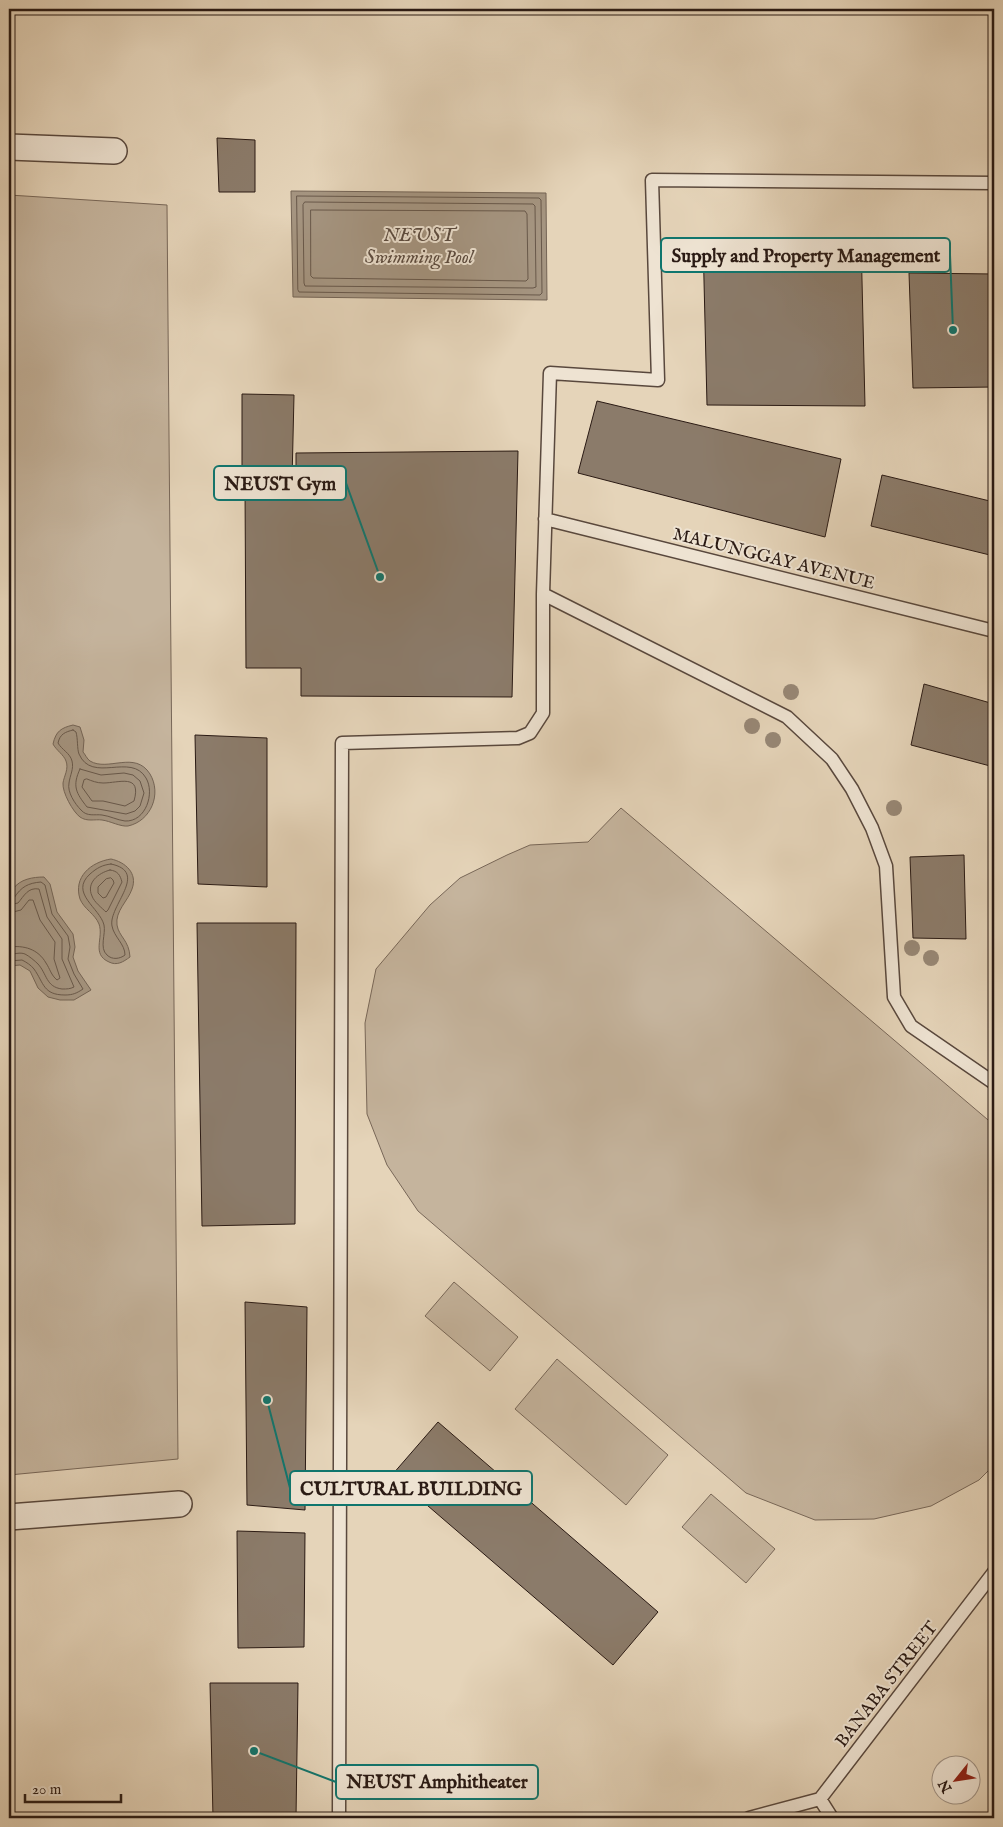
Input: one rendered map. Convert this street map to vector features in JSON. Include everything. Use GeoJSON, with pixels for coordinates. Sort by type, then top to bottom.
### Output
{"type":"FeatureCollection","features":[{"type":"Feature","properties":{"kind":"street"},"geometry":{"type":"LineString","coordinates":[[9,147],[114,151]]}},
{"type":"Feature","properties":{"kind":"street"},"geometry":{"type":"LineString","coordinates":[[9,1517],[179,1504]]}},
{"type":"Feature","properties":{"kind":"lane"},"geometry":{"type":"LineString","coordinates":[[339,1818],[342,743],[518,738],[530,732],[543,713],[542,594],[550,373],[658,380],[652,180],[994,183]]}},
{"type":"Feature","properties":{"kind":"lane","name":"MALUNGGAY AVENUE"},"geometry":{"type":"LineString","coordinates":[[545,519],[994,631]]}},
{"type":"Feature","properties":{"kind":"lane"},"geometry":{"type":"LineString","coordinates":[[542,594],[787,718],[832,759],[852,790],[872,828],[886,866],[894,997],[911,1026],[994,1083]]}},
{"type":"Feature","properties":{"kind":"lane","name":"BANABA STREET"},"geometry":{"type":"LineString","coordinates":[[820,1798],[994,1572]]}},
{"type":"Feature","properties":{"kind":"lane"},"geometry":{"type":"LineString","coordinates":[[749,1818],[820,1798],[832,1818]]}},
{"type":"Feature","properties":{"kind":"shaded area"},"geometry":{"type":"Polygon","coordinates":[[[9,195],[167,205],[178,1459],[9,1475],[9,195]]]}},
{"type":"Feature","properties":{"kind":"shaded area"},"geometry":{"type":"Polygon","coordinates":[[[621,808],[994,1125],[994,1465],[979,1480],[931,1506],[874,1519],[815,1520],[746,1493],[418,1211],[387,1165],[367,1114],[365,1023],[376,969],[430,905],[460,878],[530,845],[588,842],[621,808]]]}},
{"type":"Feature","properties":{"kind":"shaded area"},"geometry":{"type":"Polygon","coordinates":[[[454,1282],[518,1337],[490,1371],[425,1316],[454,1282]]]}},
{"type":"Feature","properties":{"kind":"shaded area"},"geometry":{"type":"Polygon","coordinates":[[[557,1359],[668,1455],[626,1505],[515,1409],[557,1359]]]}},
{"type":"Feature","properties":{"kind":"shaded area"},"geometry":{"type":"Polygon","coordinates":[[[711,1494],[775,1549],[746,1583],[682,1527],[711,1494]]]}},
{"type":"Feature","properties":{"kind":"water","name":"NEUST Swimming Pool"},"geometry":{"type":"Polygon","coordinates":[[[291,191],[546,193],[547,300],[293,297],[291,191]]]}},
{"type":"Feature","properties":{"kind":"water"},"geometry":{"type":"Polygon","coordinates":[[[73,725],[80,727],[84,740],[83,752],[90,761],[97,764],[137,763],[150,774],[155,790],[154,798],[152,806],[143,819],[125,826],[102,820],[85,819],[74,811],[68,802],[63,787],[67,764],[64,757],[53,744],[60,731],[65,727],[73,725]]]}},
{"type":"Feature","properties":{"kind":"water"},"geometry":{"type":"Polygon","coordinates":[[[111,859],[116,860],[129,869],[133,878],[132,889],[117,920],[118,929],[128,947],[130,957],[117,963],[109,962],[101,955],[99,950],[99,924],[82,903],[79,891],[81,877],[85,872],[97,863],[111,859]]]}},
{"type":"Feature","properties":{"kind":"water"},"geometry":{"type":"Polygon","coordinates":[[[44,877],[50,884],[57,912],[73,934],[75,947],[73,957],[78,971],[91,990],[74,1000],[60,1000],[48,997],[38,988],[30,971],[20,965],[9,966],[8,914],[13,889],[23,881],[44,877]]]}},
{"type":"Feature","properties":{"kind":"building"},"geometry":{"type":"Polygon","coordinates":[[[217,138],[255,140],[255,192],[219,192],[217,138]]]}},
{"type":"Feature","properties":{"kind":"building"},"geometry":{"type":"Polygon","coordinates":[[[861,238],[865,406],[707,405],[703,239],[861,238]]]}},
{"type":"Feature","properties":{"kind":"building"},"geometry":{"type":"Polygon","coordinates":[[[909,273],[994,274],[994,387],[913,388],[909,273]]]}},
{"type":"Feature","properties":{"kind":"building"},"geometry":{"type":"Polygon","coordinates":[[[242,394],[294,395],[292,481],[242,481],[242,394]]]}},
{"type":"Feature","properties":{"kind":"building"},"geometry":{"type":"Polygon","coordinates":[[[597,401],[841,459],[825,537],[578,473],[597,401]]]}},
{"type":"Feature","properties":{"kind":"building"},"geometry":{"type":"Polygon","coordinates":[[[518,451],[512,697],[301,696],[301,668],[246,668],[245,486],[296,487],[296,453],[518,451]]]}},
{"type":"Feature","properties":{"kind":"building"},"geometry":{"type":"Polygon","coordinates":[[[882,475],[994,502],[994,556],[871,526],[882,475]]]}},
{"type":"Feature","properties":{"kind":"building"},"geometry":{"type":"Polygon","coordinates":[[[924,684],[994,704],[994,767],[911,745],[924,684]]]}},
{"type":"Feature","properties":{"kind":"building"},"geometry":{"type":"Polygon","coordinates":[[[195,735],[267,738],[267,887],[198,884],[195,735]]]}},
{"type":"Feature","properties":{"kind":"building"},"geometry":{"type":"Polygon","coordinates":[[[964,855],[966,939],[913,938],[910,857],[964,855]]]}},
{"type":"Feature","properties":{"kind":"building"},"geometry":{"type":"Polygon","coordinates":[[[197,923],[296,923],[295,1224],[202,1226],[197,923]]]}},
{"type":"Feature","properties":{"kind":"building"},"geometry":{"type":"Polygon","coordinates":[[[245,1302],[307,1307],[305,1510],[247,1505],[245,1302]]]}},
{"type":"Feature","properties":{"kind":"building"},"geometry":{"type":"Polygon","coordinates":[[[438,1422],[658,1612],[613,1665],[392,1475],[438,1422]]]}},
{"type":"Feature","properties":{"kind":"building"},"geometry":{"type":"Polygon","coordinates":[[[237,1531],[305,1533],[304,1647],[238,1648],[237,1531]]]}},
{"type":"Feature","properties":{"kind":"building"},"geometry":{"type":"Polygon","coordinates":[[[210,1683],[298,1683],[296,1818],[213,1818],[210,1683]]]}},
{"type":"Feature","properties":{"kind":"place","name":"Supply and Property Management"},"geometry":{"type":"Point","coordinates":[953,330]}},
{"type":"Feature","properties":{"kind":"place","name":"NEUST Gym"},"geometry":{"type":"Point","coordinates":[380,577]}},
{"type":"Feature","properties":{"kind":"place","name":"CULTURAL BUILDING"},"geometry":{"type":"Point","coordinates":[267,1400]}},
{"type":"Feature","properties":{"kind":"place","name":"NEUST Amphitheater"},"geometry":{"type":"Point","coordinates":[254,1751]}}]}
